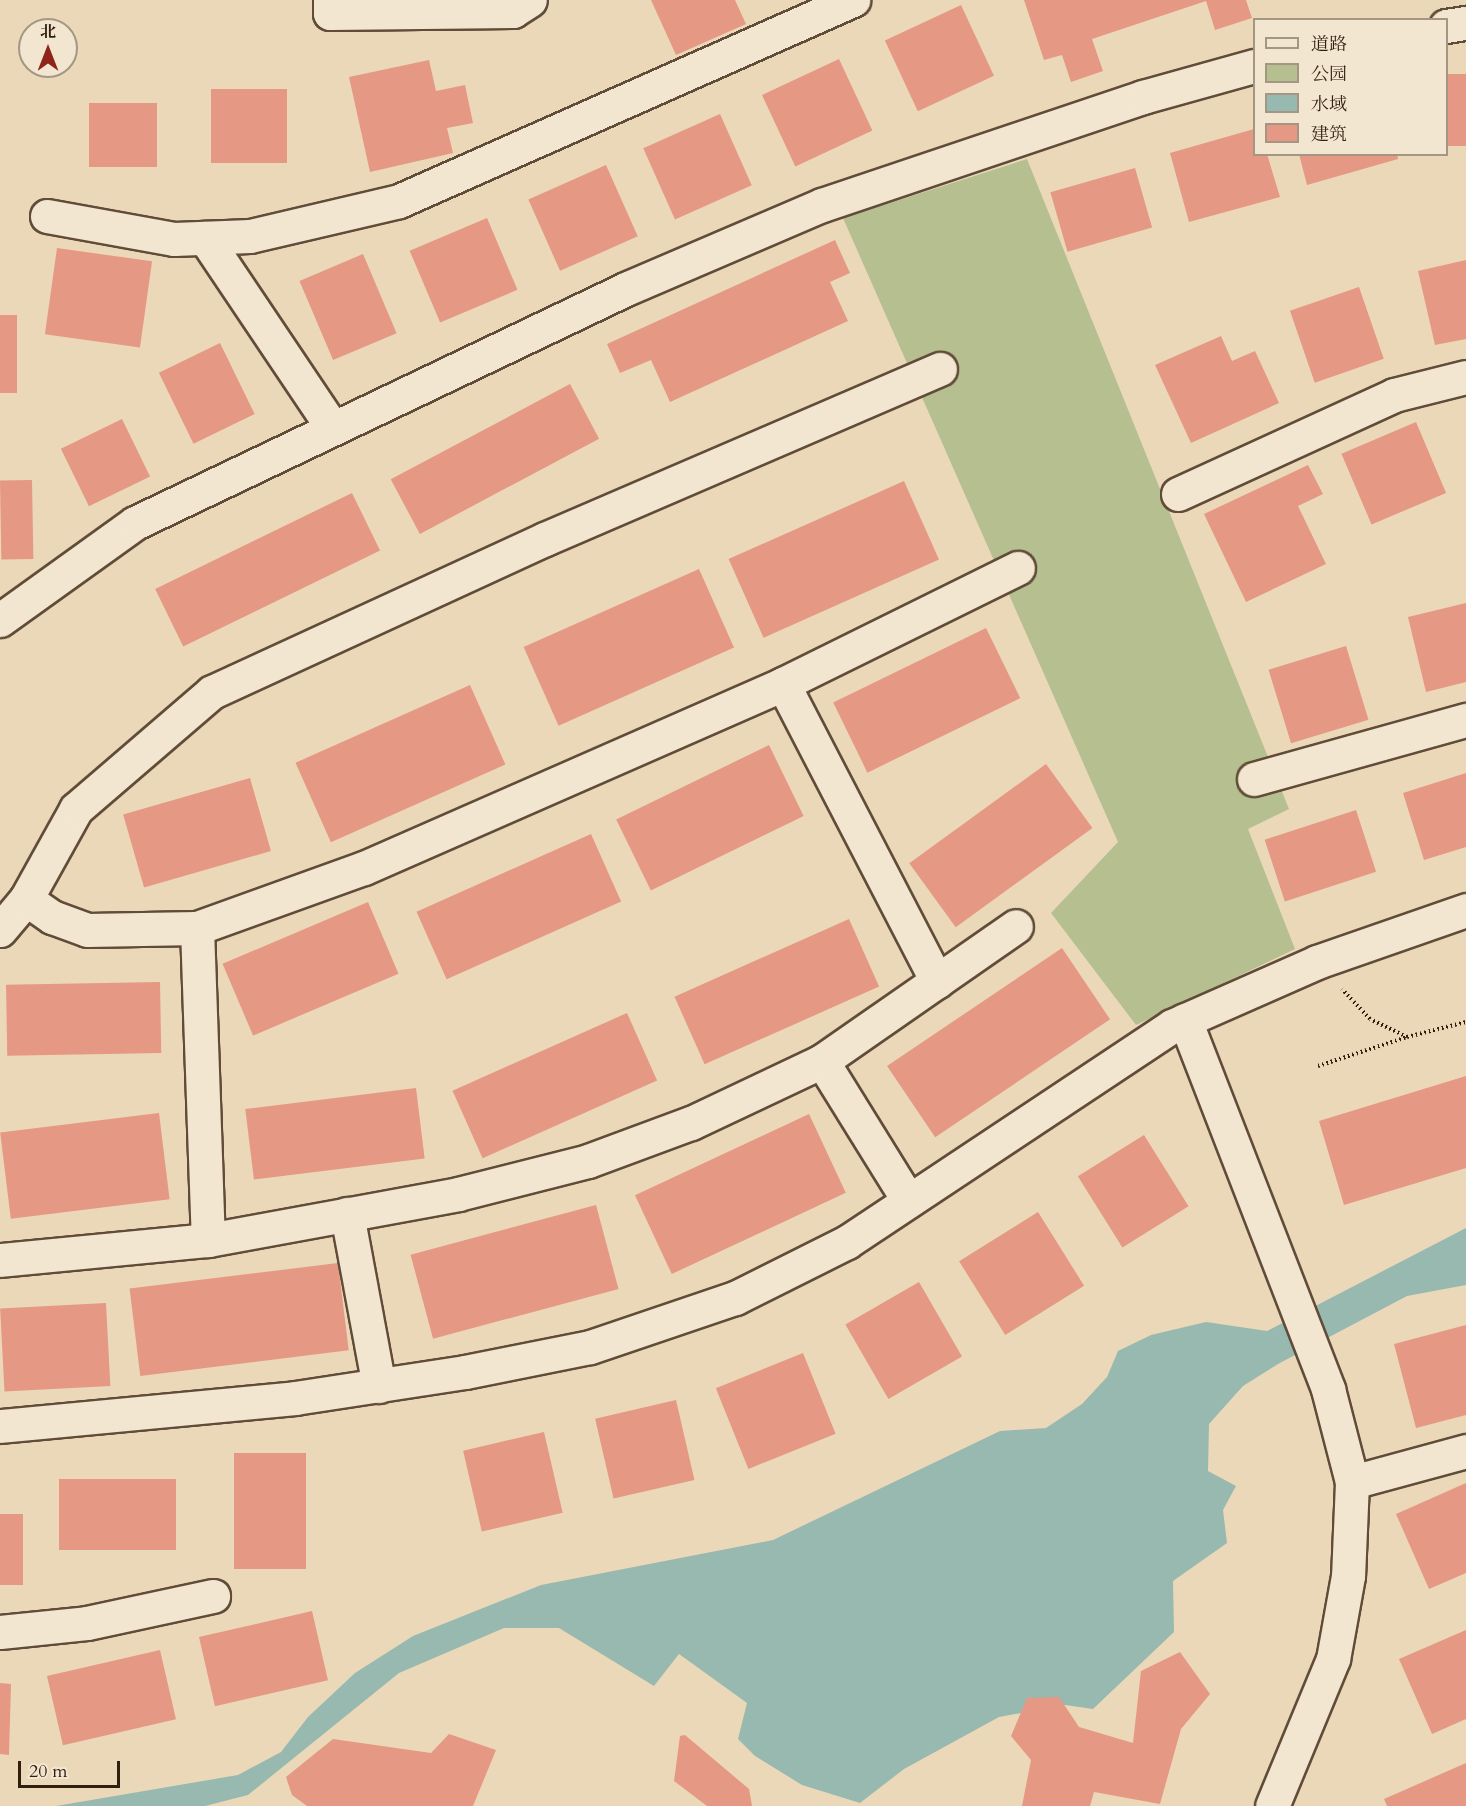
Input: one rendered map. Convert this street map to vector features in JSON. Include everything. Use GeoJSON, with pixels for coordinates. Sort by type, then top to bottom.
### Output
{"type":"FeatureCollection","features":[{"type":"Feature","properties":{"kind":"street"},"geometry":{"type":"LineString","coordinates":[[330,0],[330,13],[519,4]]}},
{"type":"Feature","properties":{"kind":"street"},"geometry":{"type":"LineString","coordinates":[[47,216],[174,239],[250,236],[399,201],[853,0]]}},
{"type":"Feature","properties":{"kind":"street"},"geometry":{"type":"LineString","coordinates":[[1448,26],[1466,23]]}},
{"type":"Feature","properties":{"kind":"street"},"geometry":{"type":"LineString","coordinates":[[0,620],[135,523],[628,288],[822,205],[1143,97],[1253,66]]}},
{"type":"Feature","properties":{"kind":"street"},"geometry":{"type":"LineString","coordinates":[[205,237],[333,427]]}},
{"type":"Feature","properties":{"kind":"street"},"geometry":{"type":"LineString","coordinates":[[0,930],[26,899],[76,809],[212,692],[940,369]]}},
{"type":"Feature","properties":{"kind":"street"},"geometry":{"type":"LineString","coordinates":[[1178,494],[1394,395],[1466,377]]}},
{"type":"Feature","properties":{"kind":"street"},"geometry":{"type":"LineString","coordinates":[[26,899],[52,917],[87,930],[197,928],[364,868],[783,684],[1018,568]]}},
{"type":"Feature","properties":{"kind":"street"},"geometry":{"type":"LineString","coordinates":[[783,684],[937,981]]}},
{"type":"Feature","properties":{"kind":"street"},"geometry":{"type":"LineString","coordinates":[[1254,779],[1466,720]]}},
{"type":"Feature","properties":{"kind":"street"},"geometry":{"type":"LineString","coordinates":[[0,1426],[379,1386],[590,1347],[735,1298],[847,1242],[907,1198],[1185,1020],[1317,962],[1466,910]]}},
{"type":"Feature","properties":{"kind":"street"},"geometry":{"type":"LineString","coordinates":[[0,1260],[208,1240],[458,1194],[588,1161],[691,1123],[822,1061],[1016,926]]}},
{"type":"Feature","properties":{"kind":"street"},"geometry":{"type":"LineString","coordinates":[[197,928],[208,1240]]}},
{"type":"Feature","properties":{"kind":"street"},"geometry":{"type":"LineString","coordinates":[[1185,1020],[1328,1389],[1352,1482],[1348,1576],[1333,1659],[1272,1806]]}},
{"type":"Feature","properties":{"kind":"street"},"geometry":{"type":"LineString","coordinates":[[822,1061],[907,1198]]}},
{"type":"Feature","properties":{"kind":"street"},"geometry":{"type":"LineString","coordinates":[[347,1214],[379,1386]]}},
{"type":"Feature","properties":{"kind":"street"},"geometry":{"type":"LineString","coordinates":[[1352,1482],[1466,1451]]}},
{"type":"Feature","properties":{"kind":"street"},"geometry":{"type":"LineString","coordinates":[[0,1632],[87,1623],[213,1596]]}},
{"type":"Feature","properties":{"kind":"path"},"geometry":{"type":"LineString","coordinates":[[1317,962],[1370,1019],[1407,1037]]}},
{"type":"Feature","properties":{"kind":"path"},"geometry":{"type":"LineString","coordinates":[[1318,1066],[1407,1037],[1466,1022]]}},
{"type":"Feature","properties":{"kind":"green space"},"geometry":{"type":"Polygon","coordinates":[[[1027,159],[1289,809],[1248,829],[1295,949],[1136,1025],[1051,913],[1118,842],[843,218],[1027,159]]]}},
{"type":"Feature","properties":{"kind":"water"},"geometry":{"type":"Polygon","coordinates":[[[1466,1228],[1466,1285],[1407,1296],[1278,1364],[1243,1386],[1209,1424],[1208,1471],[1236,1486],[1223,1510],[1227,1543],[1173,1581],[1174,1632],[1093,1709],[1065,1705],[999,1717],[904,1769],[860,1803],[802,1785],[755,1756],[738,1739],[747,1703],[679,1654],[654,1686],[559,1628],[504,1628],[399,1673],[248,1795],[205,1806],[56,1806],[238,1775],[281,1752],[308,1717],[355,1673],[413,1636],[541,1585],[773,1540],[1000,1431],[1046,1428],[1082,1404],[1107,1377],[1118,1351],[1151,1335],[1206,1322],[1267,1331],[1466,1228]]]}},
{"type":"Feature","properties":{"kind":"building"},"geometry":{"type":"Polygon","coordinates":[[[651,0],[735,0],[746,24],[676,55],[651,0]]]}},
{"type":"Feature","properties":{"kind":"building"},"geometry":{"type":"Polygon","coordinates":[[[1024,0],[1246,0],[1252,18],[1215,30],[1206,1],[1092,39],[1103,71],[1071,82],[1062,55],[1044,60],[1024,0]]]}},
{"type":"Feature","properties":{"kind":"building"},"geometry":{"type":"Polygon","coordinates":[[[961,5],[994,76],[918,111],[885,40],[961,5]]]}},
{"type":"Feature","properties":{"kind":"building"},"geometry":{"type":"Polygon","coordinates":[[[839,59],[872,131],[795,167],[762,95],[839,59]]]}},
{"type":"Feature","properties":{"kind":"building"},"geometry":{"type":"Polygon","coordinates":[[[429,60],[436,91],[465,85],[473,123],[447,128],[453,153],[370,172],[349,77],[429,60]]]}},
{"type":"Feature","properties":{"kind":"building"},"geometry":{"type":"Polygon","coordinates":[[[1448,74],[1466,74],[1466,146],[1448,146],[1448,74]]]}},
{"type":"Feature","properties":{"kind":"building"},"geometry":{"type":"Polygon","coordinates":[[[211,89],[287,89],[287,163],[211,163],[211,89]]]}},
{"type":"Feature","properties":{"kind":"building"},"geometry":{"type":"Polygon","coordinates":[[[89,103],[157,103],[157,167],[89,167],[89,103]]]}},
{"type":"Feature","properties":{"kind":"building"},"geometry":{"type":"Polygon","coordinates":[[[720,114],[752,185],[675,219],[643,148],[720,114]]]}},
{"type":"Feature","properties":{"kind":"building"},"geometry":{"type":"Polygon","coordinates":[[[1253,129],[1253,156],[1268,156],[1280,197],[1189,222],[1170,153],[1253,129]]]}},
{"type":"Feature","properties":{"kind":"building"},"geometry":{"type":"Polygon","coordinates":[[[1300,156],[1397,156],[1398,159],[1307,185],[1300,156]]]}},
{"type":"Feature","properties":{"kind":"building"},"geometry":{"type":"Polygon","coordinates":[[[606,165],[638,236],[560,271],[528,200],[606,165]]]}},
{"type":"Feature","properties":{"kind":"building"},"geometry":{"type":"Polygon","coordinates":[[[1135,168],[1152,228],[1067,252],[1050,192],[1135,168]]]}},
{"type":"Feature","properties":{"kind":"building"},"geometry":{"type":"Polygon","coordinates":[[[487,218],[517,290],[440,323],[410,251],[487,218]]]}},
{"type":"Feature","properties":{"kind":"building"},"geometry":{"type":"Polygon","coordinates":[[[835,240],[850,273],[830,282],[848,321],[670,402],[651,360],[620,373],[607,344],[835,240]]]}},
{"type":"Feature","properties":{"kind":"building"},"geometry":{"type":"Polygon","coordinates":[[[57,248],[152,261],[140,348],[45,334],[57,248]]]}},
{"type":"Feature","properties":{"kind":"building"},"geometry":{"type":"Polygon","coordinates":[[[363,254],[397,333],[333,360],[299,281],[363,254]]]}},
{"type":"Feature","properties":{"kind":"building"},"geometry":{"type":"Polygon","coordinates":[[[1466,260],[1466,339],[1435,345],[1418,271],[1466,260]]]}},
{"type":"Feature","properties":{"kind":"building"},"geometry":{"type":"Polygon","coordinates":[[[1359,287],[1384,359],[1315,383],[1290,311],[1359,287]]]}},
{"type":"Feature","properties":{"kind":"building"},"geometry":{"type":"Polygon","coordinates":[[[0,315],[17,315],[17,393],[0,393],[0,315]]]}},
{"type":"Feature","properties":{"kind":"building"},"geometry":{"type":"Polygon","coordinates":[[[1221,336],[1232,361],[1255,351],[1279,403],[1191,443],[1155,365],[1221,336]]]}},
{"type":"Feature","properties":{"kind":"building"},"geometry":{"type":"Polygon","coordinates":[[[220,343],[255,414],[194,444],[159,373],[220,343]]]}},
{"type":"Feature","properties":{"kind":"building"},"geometry":{"type":"Polygon","coordinates":[[[570,384],[599,439],[420,534],[391,479],[570,384]]]}},
{"type":"Feature","properties":{"kind":"building"},"geometry":{"type":"Polygon","coordinates":[[[122,419],[150,477],[89,506],[61,449],[122,419]]]}},
{"type":"Feature","properties":{"kind":"building"},"geometry":{"type":"Polygon","coordinates":[[[1416,422],[1446,493],[1372,525],[1341,454],[1416,422]]]}},
{"type":"Feature","properties":{"kind":"building"},"geometry":{"type":"Polygon","coordinates":[[[1308,465],[1323,494],[1298,506],[1326,564],[1246,602],[1204,514],[1308,465]]]}},
{"type":"Feature","properties":{"kind":"building"},"geometry":{"type":"Polygon","coordinates":[[[32,480],[33,559],[1,560],[0,481],[32,480]]]}},
{"type":"Feature","properties":{"kind":"building"},"geometry":{"type":"Polygon","coordinates":[[[904,481],[939,560],[764,638],[729,559],[904,481]]]}},
{"type":"Feature","properties":{"kind":"building"},"geometry":{"type":"Polygon","coordinates":[[[352,493],[380,551],[183,647],[155,589],[352,493]]]}},
{"type":"Feature","properties":{"kind":"building"},"geometry":{"type":"Polygon","coordinates":[[[699,569],[734,648],[559,726],[524,647],[699,569]]]}},
{"type":"Feature","properties":{"kind":"building"},"geometry":{"type":"Polygon","coordinates":[[[1466,603],[1466,682],[1426,692],[1408,617],[1466,603]]]}},
{"type":"Feature","properties":{"kind":"building"},"geometry":{"type":"Polygon","coordinates":[[[986,628],[1020,698],[867,773],[833,703],[986,628]]]}},
{"type":"Feature","properties":{"kind":"building"},"geometry":{"type":"Polygon","coordinates":[[[1346,646],[1369,720],[1291,743],[1269,670],[1346,646]]]}},
{"type":"Feature","properties":{"kind":"building"},"geometry":{"type":"Polygon","coordinates":[[[470,685],[505,764],[331,842],[296,763],[470,685]]]}},
{"type":"Feature","properties":{"kind":"building"},"geometry":{"type":"Polygon","coordinates":[[[769,745],[804,816],[651,891],[616,820],[769,745]]]}},
{"type":"Feature","properties":{"kind":"building"},"geometry":{"type":"Polygon","coordinates":[[[1046,764],[1092,828],[956,927],[909,863],[1046,764]]]}},
{"type":"Feature","properties":{"kind":"building"},"geometry":{"type":"Polygon","coordinates":[[[1466,773],[1466,847],[1424,860],[1403,793],[1466,773]]]}},
{"type":"Feature","properties":{"kind":"building"},"geometry":{"type":"Polygon","coordinates":[[[250,778],[271,851],[144,887],[123,814],[250,778]]]}},
{"type":"Feature","properties":{"kind":"building"},"geometry":{"type":"Polygon","coordinates":[[[1356,810],[1376,872],[1285,901],[1265,840],[1356,810]]]}},
{"type":"Feature","properties":{"kind":"building"},"geometry":{"type":"Polygon","coordinates":[[[591,834],[621,902],[447,979],[417,912],[591,834]]]}},
{"type":"Feature","properties":{"kind":"building"},"geometry":{"type":"Polygon","coordinates":[[[368,902],[398,974],[253,1036],[223,964],[368,902]]]}},
{"type":"Feature","properties":{"kind":"building"},"geometry":{"type":"Polygon","coordinates":[[[849,919],[879,987],[705,1064],[675,997],[849,919]]]}},
{"type":"Feature","properties":{"kind":"building"},"geometry":{"type":"Polygon","coordinates":[[[1062,948],[1110,1019],[935,1137],[887,1066],[1062,948]]]}},
{"type":"Feature","properties":{"kind":"building"},"geometry":{"type":"Polygon","coordinates":[[[160,982],[161,1053],[7,1056],[6,985],[160,982]]]}},
{"type":"Feature","properties":{"kind":"building"},"geometry":{"type":"Polygon","coordinates":[[[627,1013],[657,1081],[483,1158],[453,1091],[627,1013]]]}},
{"type":"Feature","properties":{"kind":"building"},"geometry":{"type":"Polygon","coordinates":[[[1466,1076],[1466,1168],[1344,1205],[1319,1121],[1466,1076]]]}},
{"type":"Feature","properties":{"kind":"building"},"geometry":{"type":"Polygon","coordinates":[[[416,1088],[425,1158],[254,1179],[245,1109],[416,1088]]]}},
{"type":"Feature","properties":{"kind":"building"},"geometry":{"type":"Polygon","coordinates":[[[159,1113],[170,1199],[11,1219],[0,1132],[159,1113]]]}},
{"type":"Feature","properties":{"kind":"building"},"geometry":{"type":"Polygon","coordinates":[[[809,1114],[846,1193],[672,1274],[635,1195],[809,1114]]]}},
{"type":"Feature","properties":{"kind":"building"},"geometry":{"type":"Polygon","coordinates":[[[1144,1135],[1189,1206],[1122,1248],[1078,1176],[1144,1135]]]}},
{"type":"Feature","properties":{"kind":"building"},"geometry":{"type":"Polygon","coordinates":[[[596,1205],[619,1289],[433,1339],[411,1255],[596,1205]]]}},
{"type":"Feature","properties":{"kind":"building"},"geometry":{"type":"Polygon","coordinates":[[[1038,1212],[1084,1286],[1005,1335],[959,1261],[1038,1212]]]}},
{"type":"Feature","properties":{"kind":"building"},"geometry":{"type":"Polygon","coordinates":[[[338,1263],[349,1350],[140,1376],[130,1289],[338,1263]]]}},
{"type":"Feature","properties":{"kind":"building"},"geometry":{"type":"Polygon","coordinates":[[[919,1282],[962,1356],[888,1399],[845,1324],[919,1282]]]}},
{"type":"Feature","properties":{"kind":"building"},"geometry":{"type":"Polygon","coordinates":[[[106,1303],[110,1386],[4,1391],[0,1309],[106,1303]]]}},
{"type":"Feature","properties":{"kind":"building"},"geometry":{"type":"Polygon","coordinates":[[[1466,1325],[1466,1415],[1416,1428],[1394,1344],[1466,1325]]]}},
{"type":"Feature","properties":{"kind":"building"},"geometry":{"type":"Polygon","coordinates":[[[803,1353],[836,1434],[748,1469],[716,1388],[803,1353]]]}},
{"type":"Feature","properties":{"kind":"building"},"geometry":{"type":"Polygon","coordinates":[[[676,1400],[694,1480],[614,1499],[595,1419],[676,1400]]]}},
{"type":"Feature","properties":{"kind":"building"},"geometry":{"type":"Polygon","coordinates":[[[544,1432],[563,1513],[482,1532],[463,1451],[544,1432]]]}},
{"type":"Feature","properties":{"kind":"building"},"geometry":{"type":"Polygon","coordinates":[[[234,1453],[306,1453],[306,1569],[234,1569],[234,1453]]]}},
{"type":"Feature","properties":{"kind":"building"},"geometry":{"type":"Polygon","coordinates":[[[59,1479],[176,1479],[176,1550],[59,1550],[59,1479]]]}},
{"type":"Feature","properties":{"kind":"building"},"geometry":{"type":"Polygon","coordinates":[[[1466,1483],[1466,1573],[1429,1589],[1396,1514],[1466,1483]]]}},
{"type":"Feature","properties":{"kind":"building"},"geometry":{"type":"Polygon","coordinates":[[[0,1514],[23,1514],[23,1585],[0,1585],[0,1514]]]}},
{"type":"Feature","properties":{"kind":"building"},"geometry":{"type":"Polygon","coordinates":[[[312,1611],[328,1680],[215,1706],[199,1637],[312,1611]]]}},
{"type":"Feature","properties":{"kind":"building"},"geometry":{"type":"Polygon","coordinates":[[[1466,1630],[1466,1719],[1432,1734],[1399,1659],[1466,1630]]]}},
{"type":"Feature","properties":{"kind":"building"},"geometry":{"type":"Polygon","coordinates":[[[160,1650],[176,1719],[63,1745],[47,1676],[160,1650]]]}},
{"type":"Feature","properties":{"kind":"building"},"geometry":{"type":"Polygon","coordinates":[[[1180,1652],[1210,1694],[1181,1729],[1160,1804],[1094,1792],[1090,1806],[1022,1806],[1031,1760],[1011,1736],[1027,1698],[1059,1697],[1079,1727],[1133,1743],[1141,1671],[1180,1652]]]}},
{"type":"Feature","properties":{"kind":"building"},"geometry":{"type":"Polygon","coordinates":[[[0,1683],[11,1684],[9,1755],[0,1754],[0,1683]]]}},
{"type":"Feature","properties":{"kind":"building"},"geometry":{"type":"Polygon","coordinates":[[[449,1734],[496,1750],[473,1806],[307,1806],[292,1795],[286,1777],[333,1739],[431,1753],[449,1734]]]}},
{"type":"Feature","properties":{"kind":"building"},"geometry":{"type":"Polygon","coordinates":[[[685,1735],[749,1789],[752,1806],[707,1806],[674,1781],[680,1736],[685,1735]]]}},
{"type":"Feature","properties":{"kind":"building"},"geometry":{"type":"Polygon","coordinates":[[[1466,1763],[1466,1806],[1387,1806],[1384,1799],[1466,1763]]]}}]}
